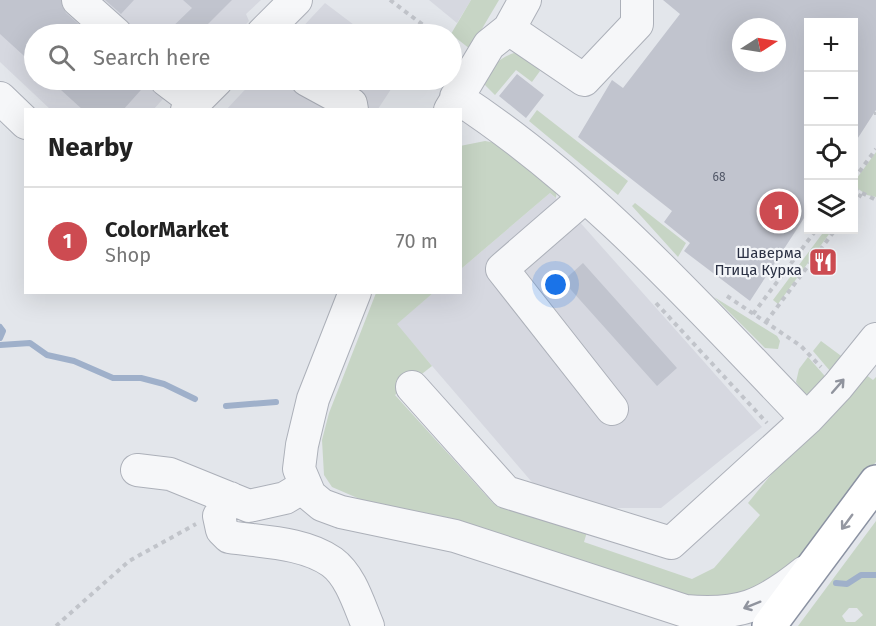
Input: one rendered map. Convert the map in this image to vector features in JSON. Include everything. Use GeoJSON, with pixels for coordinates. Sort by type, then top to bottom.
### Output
{"type":"FeatureCollection","features":[{"type":"Feature","properties":{"kind":"highway"},"geometry":{"type":"LineString","coordinates":[[769,626],[876,482]]}},
{"type":"Feature","properties":{"kind":"lane"},"geometry":{"type":"LineString","coordinates":[[78,0],[105,24]]}},
{"type":"Feature","properties":{"kind":"lane"},"geometry":{"type":"LineString","coordinates":[[272,24],[296,0]]}},
{"type":"Feature","properties":{"kind":"lane"},"geometry":{"type":"LineString","coordinates":[[462,88],[489,45],[509,29],[525,0]]}},
{"type":"Feature","properties":{"kind":"lane"},"geometry":{"type":"LineString","coordinates":[[509,29],[584,80],[637,24],[637,0]]}},
{"type":"Feature","properties":{"kind":"lane"},"geometry":{"type":"LineString","coordinates":[[176,90],[191,106],[207,90]]}},
{"type":"Feature","properties":{"kind":"lane"},"geometry":{"type":"LineString","coordinates":[[325,90],[351,104],[352,108]]}},
{"type":"Feature","properties":{"kind":"lane"},"geometry":{"type":"LineString","coordinates":[[461,90],[453,103],[505,129],[618,225],[807,419]]}},
{"type":"Feature","properties":{"kind":"lane"},"geometry":{"type":"LineString","coordinates":[[0,98],[24,121]]}},
{"type":"Feature","properties":{"kind":"lane"},"geometry":{"type":"LineString","coordinates":[[585,197],[502,269],[612,409]]}},
{"type":"Feature","properties":{"kind":"lane"},"geometry":{"type":"LineString","coordinates":[[354,294],[313,399],[299,469],[310,495],[322,505],[341,512],[455,536],[691,619],[737,611],[762,602],[789,585],[818,561]]}},
{"type":"Feature","properties":{"kind":"lane"},"geometry":{"type":"LineString","coordinates":[[412,387],[506,492],[670,543],[807,419],[838,386],[876,339]]}},
{"type":"Feature","properties":{"kind":"lane"},"geometry":{"type":"LineString","coordinates":[[137,470],[170,474],[225,507],[249,506],[285,498],[305,486]]}},
{"type":"Feature","properties":{"kind":"lane"},"geometry":{"type":"LineString","coordinates":[[225,507],[222,530],[229,537],[288,545],[317,554],[333,563],[349,583],[368,626]]}},
{"type":"Feature","properties":{"kind":"path"},"geometry":{"type":"LineString","coordinates":[[390,0],[422,24]]}},
{"type":"Feature","properties":{"kind":"path"},"geometry":{"type":"LineString","coordinates":[[858,174],[876,149]]}},
{"type":"Feature","properties":{"kind":"path"},"geometry":{"type":"LineString","coordinates":[[858,192],[876,200]]}},
{"type":"Feature","properties":{"kind":"path"},"geometry":{"type":"LineString","coordinates":[[858,199],[861,195]]}},
{"type":"Feature","properties":{"kind":"path"},"geometry":{"type":"LineString","coordinates":[[753,314],[813,234]]}},
{"type":"Feature","properties":{"kind":"path"},"geometry":{"type":"LineString","coordinates":[[766,322],[832,234]]}},
{"type":"Feature","properties":{"kind":"path"},"geometry":{"type":"LineString","coordinates":[[56,626],[129,561],[225,507]]}},
{"type":"Feature","properties":{"kind":"shaded area"},"geometry":{"type":"Polygon","coordinates":[[[0,0],[261,0],[246,14],[249,21],[246,24],[24,24],[24,85],[0,62],[0,0]]]}},
{"type":"Feature","properties":{"kind":"shaded area"},"geometry":{"type":"Polygon","coordinates":[[[429,0],[471,0],[457,23],[429,0]]]}},
{"type":"Feature","properties":{"kind":"shaded area"},"geometry":{"type":"Polygon","coordinates":[[[325,3],[353,24],[305,24],[325,3]]]}},
{"type":"Feature","properties":{"kind":"shaded area"},"geometry":{"type":"Polygon","coordinates":[[[30,90],[171,90],[155,108],[49,108],[30,90]]]}},
{"type":"Feature","properties":{"kind":"shaded area"},"geometry":{"type":"Polygon","coordinates":[[[245,90],[390,90],[379,108],[228,108],[245,90]]]}},
{"type":"Feature","properties":{"kind":"shaded area"},"geometry":{"type":"Polygon","coordinates":[[[550,193],[569,210],[762,427],[661,508],[603,508],[543,495],[396,324],[432,294],[462,294],[462,268],[550,193]]]}},
{"type":"Feature","properties":{"kind":"green space"},"geometry":{"type":"Polygon","coordinates":[[[471,0],[499,0],[470,49],[462,43],[462,24],[457,24],[471,0]]]}},
{"type":"Feature","properties":{"kind":"green space"},"geometry":{"type":"Polygon","coordinates":[[[514,53],[528,59],[540,71],[532,82],[516,70],[495,95],[485,85],[488,74],[499,61],[514,53]]]}},
{"type":"Feature","properties":{"kind":"green space"},"geometry":{"type":"Polygon","coordinates":[[[537,110],[628,181],[618,195],[529,121],[537,110]]]}},
{"type":"Feature","properties":{"kind":"green space"},"geometry":{"type":"Polygon","coordinates":[[[485,141],[497,143],[557,188],[556,198],[550,193],[462,268],[462,146],[485,141]]]}},
{"type":"Feature","properties":{"kind":"green space"},"geometry":{"type":"Polygon","coordinates":[[[876,152],[876,197],[867,195],[858,189],[858,177],[876,152]]]}},
{"type":"Feature","properties":{"kind":"green space"},"geometry":{"type":"Polygon","coordinates":[[[635,203],[686,243],[678,257],[632,206],[635,203]]]}},
{"type":"Feature","properties":{"kind":"green space"},"geometry":{"type":"Polygon","coordinates":[[[822,234],[829,234],[778,304],[773,300],[822,234]]]}},
{"type":"Feature","properties":{"kind":"green space"},"geometry":{"type":"Polygon","coordinates":[[[376,294],[432,294],[397,324],[432,366],[395,395],[493,503],[587,532],[584,542],[692,579],[714,568],[760,515],[748,503],[796,444],[862,372],[873,380],[876,377],[876,462],[783,577],[711,604],[471,526],[362,500],[332,487],[324,475],[322,440],[329,413],[376,294]]]}},
{"type":"Feature","properties":{"kind":"green space"},"geometry":{"type":"Polygon","coordinates":[[[714,297],[777,336],[780,341],[778,349],[765,348],[714,297]]]}},
{"type":"Feature","properties":{"kind":"green space"},"geometry":{"type":"Polygon","coordinates":[[[821,341],[848,361],[836,378],[813,351],[821,341]]]}},
{"type":"Feature","properties":{"kind":"green space"},"geometry":{"type":"Polygon","coordinates":[[[808,357],[831,383],[810,395],[804,393],[796,382],[799,369],[808,357]]]}},
{"type":"Feature","properties":{"kind":"green space"},"geometry":{"type":"Polygon","coordinates":[[[876,521],[876,626],[798,626],[876,521]],[[849,608],[842,616],[846,622],[855,622],[863,615],[857,608],[849,608]]]}},
{"type":"Feature","properties":{"kind":"building"},"geometry":{"type":"Polygon","coordinates":[[[0,0],[61,0],[66,13],[79,24],[24,24],[24,56],[0,34],[0,0]]]}},
{"type":"Feature","properties":{"kind":"building"},"geometry":{"type":"Polygon","coordinates":[[[105,0],[134,0],[121,14],[105,0]]]}},
{"type":"Feature","properties":{"kind":"building"},"geometry":{"type":"Polygon","coordinates":[[[183,0],[232,0],[208,24],[175,24],[192,8],[183,0]]]}},
{"type":"Feature","properties":{"kind":"building"},"geometry":{"type":"Polygon","coordinates":[[[663,0],[876,0],[876,110],[858,138],[858,18],[804,18],[804,218],[750,301],[684,251],[690,243],[664,222],[672,211],[578,137],[612,80],[623,88],[680,14],[663,0]]]}},
{"type":"Feature","properties":{"kind":"building"},"geometry":{"type":"Polygon","coordinates":[[[517,74],[544,95],[526,118],[499,96],[517,74]]]}},
{"type":"Feature","properties":{"kind":"building"},"geometry":{"type":"Polygon","coordinates":[[[61,90],[141,90],[125,108],[81,108],[61,90]]]}},
{"type":"Feature","properties":{"kind":"building"},"geometry":{"type":"Polygon","coordinates":[[[583,263],[677,368],[657,386],[563,281],[583,263]]]}},
{"type":"Feature","properties":{"kind":"waterway"},"geometry":{"type":"LineString","coordinates":[[0,327],[3,331],[0,338]]}},
{"type":"Feature","properties":{"kind":"waterway"},"geometry":{"type":"LineString","coordinates":[[0,345],[30,343],[47,355],[74,361],[113,378],[141,378],[164,384],[195,399]]}},
{"type":"Feature","properties":{"kind":"waterway"},"geometry":{"type":"LineString","coordinates":[[226,406],[276,402]]}},
{"type":"Feature","properties":{"kind":"waterway"},"geometry":{"type":"LineString","coordinates":[[836,583],[847,584],[861,575],[876,575]]}},
{"type":"Feature","properties":{"kind":"place","name":"ColorMarket"},"geometry":{"type":"Point","coordinates":[779,211]}},
{"type":"Feature","properties":{"kind":"place","name":"Шаверма Птица Курка"},"geometry":{"type":"Point","coordinates":[823,262]}}]}
